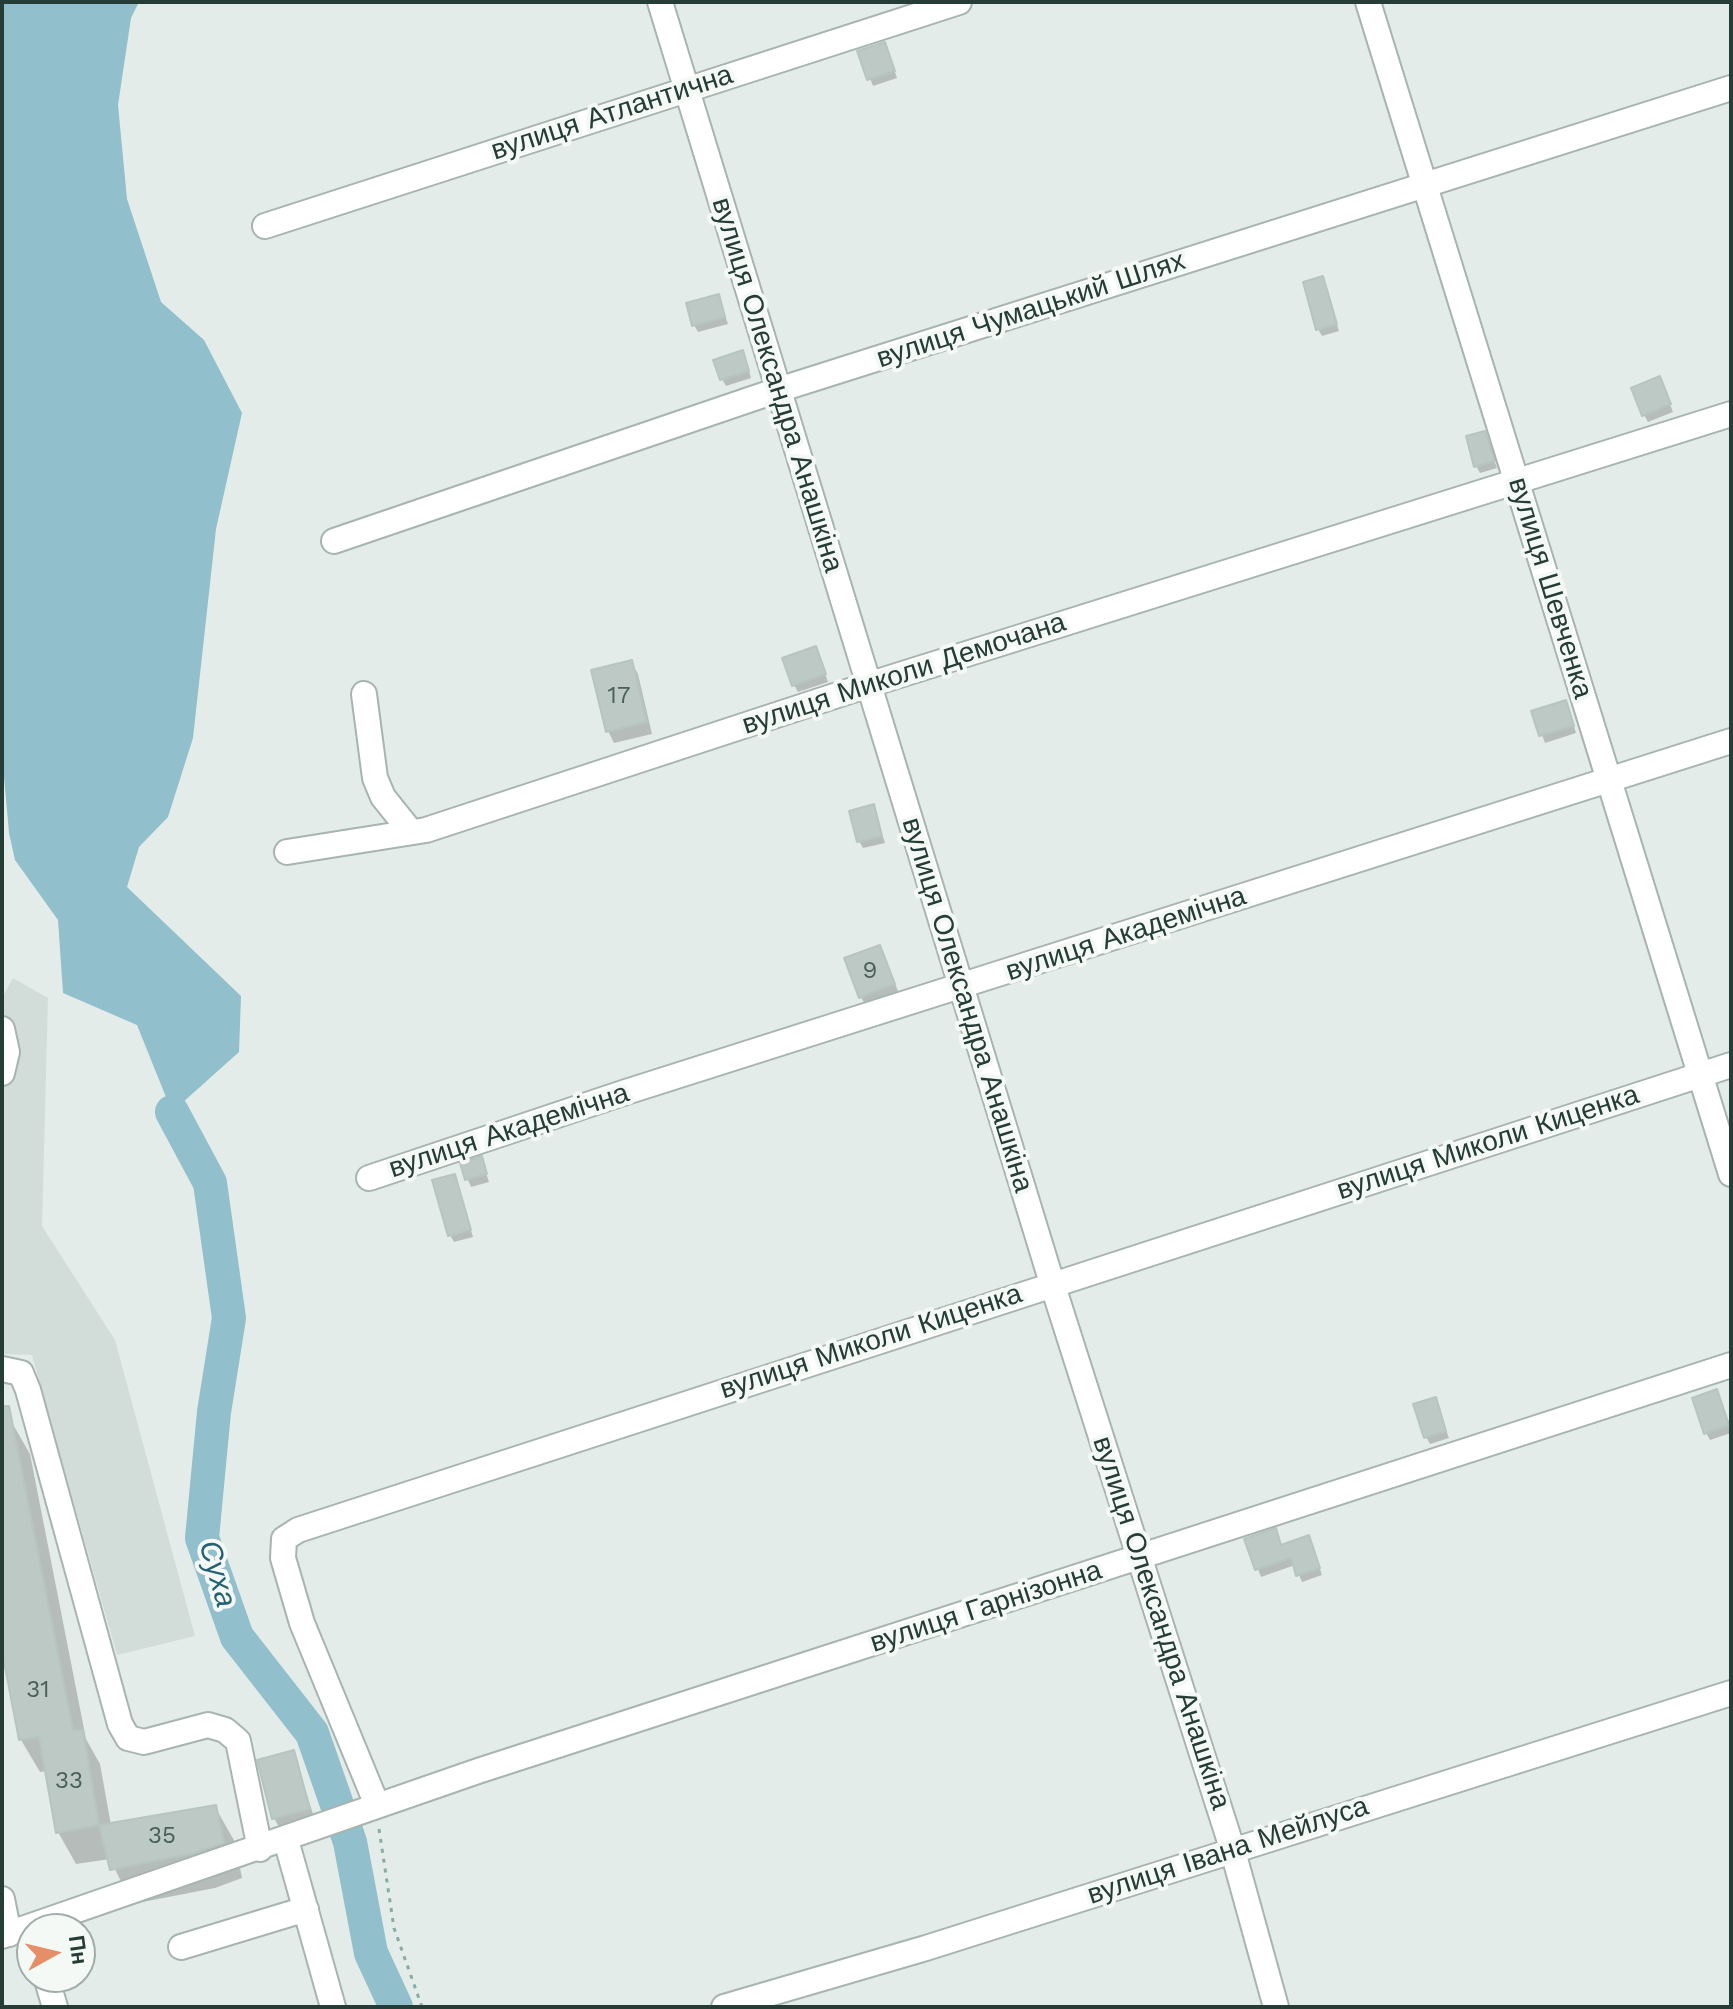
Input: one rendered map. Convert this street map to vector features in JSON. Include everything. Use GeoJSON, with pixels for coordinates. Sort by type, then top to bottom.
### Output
{"type":"FeatureCollection","features":[{"type":"Feature","properties":{"kind":"street","name":"вулиця Олександра Анашкіна"},"geometry":{"type":"LineString","coordinates":[[660,2],[1052,1283],[1232,1848],[1276,2007]]}},
{"type":"Feature","properties":{"kind":"street","name":"вулиця Атлантична"},"geometry":{"type":"LineString","coordinates":[[265,226],[959,2]]}},
{"type":"Feature","properties":{"kind":"street","name":"вулиця Шевченка"},"geometry":{"type":"LineString","coordinates":[[1368,2],[1425,186],[1527,477],[1620,776],[1731,1174]]}},
{"type":"Feature","properties":{"kind":"street","name":"вулиця Чумацький Шлях"},"geometry":{"type":"LineString","coordinates":[[334,541],[778,390],[1731,88]]}},
{"type":"Feature","properties":{"kind":"street","name":"вулиця Миколи Демочана"},"geometry":{"type":"LineString","coordinates":[[287,852],[411,832],[1731,414]]}},
{"type":"Feature","properties":{"kind":"street"},"geometry":{"type":"LineString","coordinates":[[364,694],[375,778],[383,797],[411,832]]}},
{"type":"Feature","properties":{"kind":"street","name":"вулиця Академічна"},"geometry":{"type":"LineString","coordinates":[[369,1178],[626,1092],[1731,741]]}},
{"type":"Feature","properties":{"kind":"street"},"geometry":{"type":"LineString","coordinates":[[2,1029],[7,1052],[2,1073]]}},
{"type":"Feature","properties":{"kind":"street","name":"вулиця Миколи Киценка"},"geometry":{"type":"LineString","coordinates":[[377,1805],[302,1623],[283,1558],[284,1539],[298,1530],[1731,1065]]}},
{"type":"Feature","properties":{"kind":"street","name":"вулиця Гарнізонна"},"geometry":{"type":"LineString","coordinates":[[286,1840],[377,1805],[1731,1365]]}},
{"type":"Feature","properties":{"kind":"street"},"geometry":{"type":"LineString","coordinates":[[2,1369],[21,1373],[28,1390],[120,1724],[128,1738],[144,1742],[208,1725],[225,1730],[238,1741],[260,1849]]}},
{"type":"Feature","properties":{"kind":"street","name":"вулиця Івана Мейлуса"},"geometry":{"type":"LineString","coordinates":[[724,2007],[926,1948],[1232,1848],[1731,1693]]}},
{"type":"Feature","properties":{"kind":"street"},"geometry":{"type":"LineString","coordinates":[[72,1913],[286,1840],[333,2007]]}},
{"type":"Feature","properties":{"kind":"street"},"geometry":{"type":"LineString","coordinates":[[2,1899],[16,1925]]}},
{"type":"Feature","properties":{"kind":"street"},"geometry":{"type":"LineString","coordinates":[[181,1947],[306,1909]]}},
{"type":"Feature","properties":{"kind":"path"},"geometry":{"type":"LineString","coordinates":[[377,1805],[380,1847],[394,1928],[422,2007]]}},
{"type":"Feature","properties":{"kind":"shaded area"},"geometry":{"type":"Polygon","coordinates":[[[13,978],[48,998],[42,1226],[115,1340],[195,1636],[117,1655],[32,1355],[2,1354],[2,998],[13,978]]]}},
{"type":"Feature","properties":{"kind":"water"},"geometry":{"type":"Polygon","coordinates":[[[2,2],[139,2],[131,18],[118,105],[127,199],[161,302],[204,340],[242,413],[216,529],[193,738],[168,817],[139,847],[127,887],[241,996],[239,1052],[172,1112],[137,1025],[63,993],[58,920],[15,860],[9,833],[2,754],[2,2]]]}},
{"type":"Feature","properties":{"kind":"building"},"geometry":{"type":"Polygon","coordinates":[[[885,42],[895,71],[867,80],[857,51],[885,42]]]}},
{"type":"Feature","properties":{"kind":"building"},"geometry":{"type":"Polygon","coordinates":[[[1323,276],[1337,324],[1316,330],[1303,282],[1323,276]]]}},
{"type":"Feature","properties":{"kind":"building"},"geometry":{"type":"Polygon","coordinates":[[[719,294],[725,317],[692,326],[686,303],[719,294]]]}},
{"type":"Feature","properties":{"kind":"building"},"geometry":{"type":"Polygon","coordinates":[[[743,350],[749,371],[720,380],[713,360],[743,350]]]}},
{"type":"Feature","properties":{"kind":"building"},"geometry":{"type":"Polygon","coordinates":[[[1660,376],[1671,404],[1642,416],[1631,388],[1660,376]]]}},
{"type":"Feature","properties":{"kind":"building"},"geometry":{"type":"Polygon","coordinates":[[[1485,431],[1495,461],[1474,467],[1466,436],[1485,431]]]}},
{"type":"Feature","properties":{"kind":"building"},"geometry":{"type":"Polygon","coordinates":[[[816,646],[826,674],[792,686],[782,658],[816,646]]]}},
{"type":"Feature","properties":{"kind":"building"},"geometry":{"type":"Polygon","coordinates":[[[632,660],[647,722],[606,732],[591,670],[632,660]]]}},
{"type":"Feature","properties":{"kind":"building"},"geometry":{"type":"Polygon","coordinates":[[[1566,700],[1574,726],[1539,736],[1531,711],[1566,700]]]}},
{"type":"Feature","properties":{"kind":"building"},"geometry":{"type":"Polygon","coordinates":[[[874,804],[882,836],[857,842],[849,811],[874,804]]]}},
{"type":"Feature","properties":{"kind":"building"},"geometry":{"type":"Polygon","coordinates":[[[880,945],[895,984],[859,998],[844,958],[880,945]]]}},
{"type":"Feature","properties":{"kind":"building"},"geometry":{"type":"Polygon","coordinates":[[[482,1156],[487,1174],[465,1180],[460,1163],[482,1156]]]}},
{"type":"Feature","properties":{"kind":"building"},"geometry":{"type":"Polygon","coordinates":[[[455,1174],[471,1230],[448,1236],[432,1180],[455,1174]]]}},
{"type":"Feature","properties":{"kind":"building"},"geometry":{"type":"Polygon","coordinates":[[[1717,1389],[1729,1425],[1704,1434],[1692,1398],[1717,1389]]]}},
{"type":"Feature","properties":{"kind":"building"},"geometry":{"type":"Polygon","coordinates":[[[1436,1397],[1446,1431],[1424,1438],[1413,1404],[1436,1397]]]}},
{"type":"Feature","properties":{"kind":"building"},"geometry":{"type":"Polygon","coordinates":[[[2,1406],[9,1406],[73,1730],[83,1730],[99,1825],[56,1833],[39,1737],[19,1740],[2,1651],[2,1406]]]}},
{"type":"Feature","properties":{"kind":"building"},"geometry":{"type":"Polygon","coordinates":[[[1276,1528],[1281,1545],[1309,1535],[1320,1568],[1296,1576],[1291,1558],[1255,1570],[1244,1539],[1276,1528]]]}},
{"type":"Feature","properties":{"kind":"building"},"geometry":{"type":"Polygon","coordinates":[[[294,1750],[310,1809],[272,1819],[257,1760],[294,1750]]]}},
{"type":"Feature","properties":{"kind":"building"},"geometry":{"type":"Polygon","coordinates":[[[216,1805],[224,1843],[194,1853],[110,1870],[99,1825],[216,1805]]]}},
{"type":"Feature","properties":{"kind":"waterway","name":"Суха"},"geometry":{"type":"LineString","coordinates":[[172,1112],[210,1183],[229,1318],[214,1412],[202,1538],[237,1637],[312,1733],[350,1842],[371,1953],[396,2007]]}}]}
